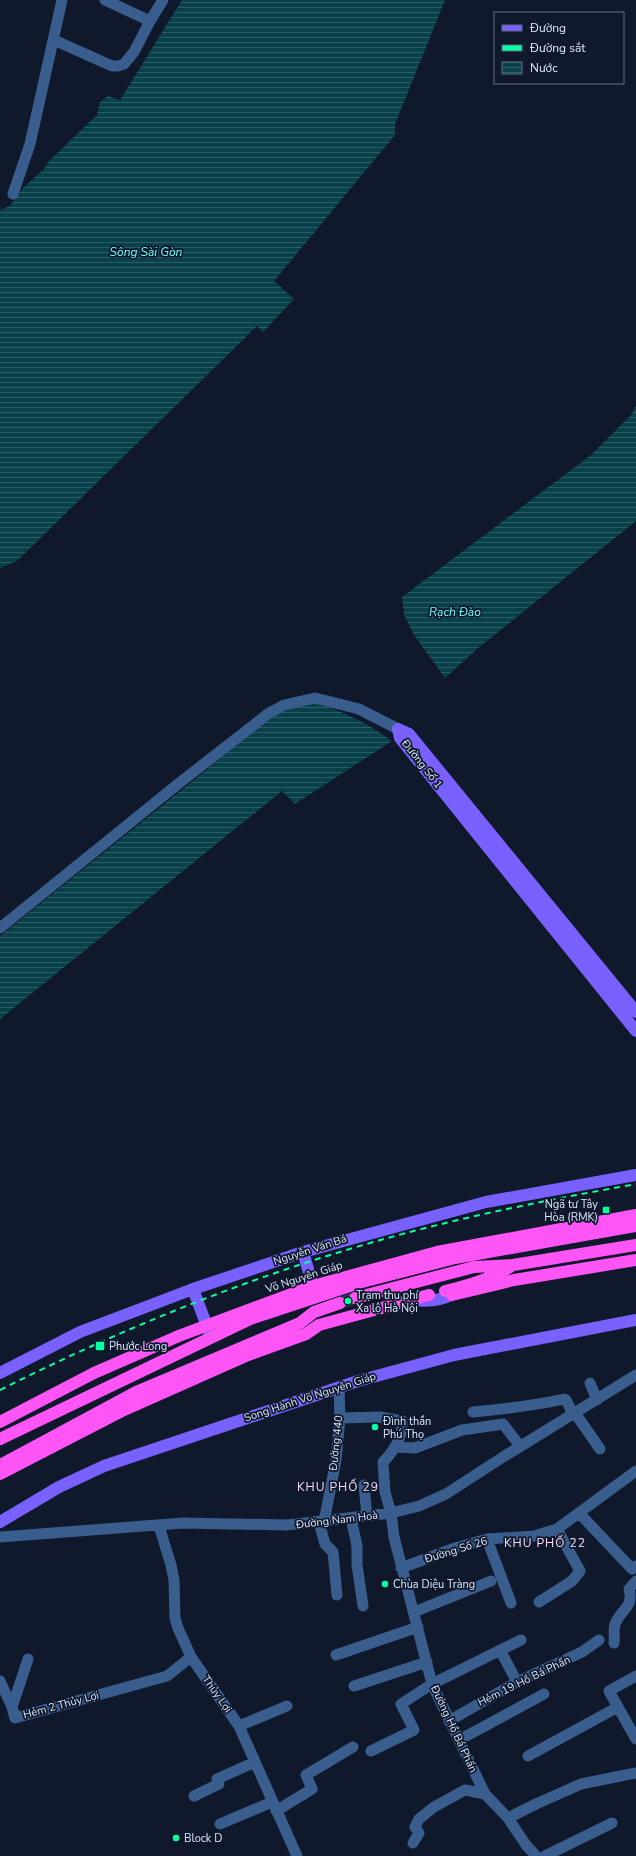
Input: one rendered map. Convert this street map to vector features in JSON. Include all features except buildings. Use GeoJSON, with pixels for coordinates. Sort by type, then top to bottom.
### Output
{"type":"FeatureCollection","features":[{"type":"Feature","properties":{"kind":"highway","name":"Võ Nguyên Giáp"},"geometry":{"type":"LineString","coordinates":[[0,1422],[94,1373],[181,1335],[313,1286],[437,1252],[636,1216]]}},
{"type":"Feature","properties":{"kind":"highway","name":"Võ Nguyên Giáp"},"geometry":{"type":"LineString","coordinates":[[3,1436],[250,1319],[362,1282],[455,1258],[636,1226]]}},
{"type":"Feature","properties":{"kind":"highway"},"geometry":{"type":"LineString","coordinates":[[355,1298],[474,1267],[513,1265],[636,1245]]}},
{"type":"Feature","properties":{"kind":"highway"},"geometry":{"type":"LineString","coordinates":[[453,1291],[636,1260]]}},
{"type":"Feature","properties":{"kind":"highway"},"geometry":{"type":"LineString","coordinates":[[453,1291],[501,1273],[513,1265]]}},
{"type":"Feature","properties":{"kind":"highway"},"geometry":{"type":"LineString","coordinates":[[0,1474],[124,1410],[248,1355],[306,1334],[319,1325],[429,1295]]}},
{"type":"Feature","properties":{"kind":"highway"},"geometry":{"type":"LineString","coordinates":[[0,1465],[136,1392],[300,1323],[314,1312],[340,1303]]}},
{"type":"Feature","properties":{"kind":"highway"},"geometry":{"type":"LineString","coordinates":[[250,1319],[262,1304]]}},
{"type":"Feature","properties":{"kind":"highway"},"geometry":{"type":"LineString","coordinates":[[300,1323],[319,1325]]}},
{"type":"Feature","properties":{"kind":"highway"},"geometry":{"type":"LineString","coordinates":[[181,1335],[211,1337]]}},
{"type":"Feature","properties":{"kind":"main road","name":"Đường Số 1"},"geometry":{"type":"LineString","coordinates":[[398,729],[409,734],[636,1012]]}},
{"type":"Feature","properties":{"kind":"main road","name":"Đường Số 1"},"geometry":{"type":"LineString","coordinates":[[398,729],[400,738],[636,1031]]}},
{"type":"Feature","properties":{"kind":"main road","name":"Nguyễn Văn Bá"},"geometry":{"type":"LineString","coordinates":[[0,1373],[80,1332],[193,1289],[303,1252],[463,1208],[510,1197],[636,1175]]}},
{"type":"Feature","properties":{"kind":"main road"},"geometry":{"type":"LineString","coordinates":[[303,1252],[313,1286]]}},
{"type":"Feature","properties":{"kind":"main road"},"geometry":{"type":"LineString","coordinates":[[193,1289],[211,1337]]}},
{"type":"Feature","properties":{"kind":"main road"},"geometry":{"type":"LineString","coordinates":[[412,1300],[427,1302],[453,1291]]}},
{"type":"Feature","properties":{"kind":"main road","name":"Song Hành Võ Nguyên Giáp"},"geometry":{"type":"LineString","coordinates":[[0,1522],[59,1487],[110,1464],[408,1366],[454,1355],[636,1320]]}},
{"type":"Feature","properties":{"kind":"street"},"geometry":{"type":"LineString","coordinates":[[13,194],[30,144],[62,0]]}},
{"type":"Feature","properties":{"kind":"street"},"geometry":{"type":"LineString","coordinates":[[105,0],[150,21]]}},
{"type":"Feature","properties":{"kind":"street"},"geometry":{"type":"LineString","coordinates":[[54,40],[112,66],[124,64],[134,52],[163,0]]}},
{"type":"Feature","properties":{"kind":"street"},"geometry":{"type":"LineString","coordinates":[[0,928],[178,784],[269,713],[284,705],[315,698],[359,709],[398,729]]}},
{"type":"Feature","properties":{"kind":"street","name":"Đường Nam Hoà"},"geometry":{"type":"LineString","coordinates":[[0,1537],[183,1524],[287,1525],[391,1513],[419,1506],[446,1494],[520,1446],[636,1375]]}},
{"type":"Feature","properties":{"kind":"street"},"geometry":{"type":"LineString","coordinates":[[590,1384],[597,1400]]}},
{"type":"Feature","properties":{"kind":"street","name":"Đường 440"},"geometry":{"type":"LineString","coordinates":[[322,1522],[336,1460],[340,1418],[339,1388]]}},
{"type":"Feature","properties":{"kind":"street"},"geometry":{"type":"LineString","coordinates":[[473,1412],[509,1407],[527,1407],[564,1399],[600,1449]]}},
{"type":"Feature","properties":{"kind":"street","name":"Đường Hồ Bá Phấn"},"geometry":{"type":"LineString","coordinates":[[340,1418],[380,1417],[402,1421],[400,1438],[396,1447],[383,1462],[385,1492],[391,1513],[394,1537],[401,1568],[432,1684],[485,1794],[508,1818],[526,1845],[536,1856]]}},
{"type":"Feature","properties":{"kind":"street"},"geometry":{"type":"LineString","coordinates":[[396,1447],[415,1448],[462,1430],[503,1424],[520,1446]]}},
{"type":"Feature","properties":{"kind":"street","name":"Đường Số 26"},"geometry":{"type":"LineString","coordinates":[[401,1568],[455,1548],[487,1539],[534,1536],[557,1529],[636,1471]]}},
{"type":"Feature","properties":{"kind":"street"},"geometry":{"type":"LineString","coordinates":[[364,1485],[367,1516]]}},
{"type":"Feature","properties":{"kind":"street"},"geometry":{"type":"LineString","coordinates":[[579,1513],[635,1570]]}},
{"type":"Feature","properties":{"kind":"street"},"geometry":{"type":"LineString","coordinates":[[351,1518],[357,1546],[357,1565],[363,1606]]}},
{"type":"Feature","properties":{"kind":"street"},"geometry":{"type":"LineString","coordinates":[[322,1522],[325,1544],[333,1552],[337,1595]]}},
{"type":"Feature","properties":{"kind":"street","name":"Thủy Lợi"},"geometry":{"type":"LineString","coordinates":[[159,1526],[172,1573],[175,1618],[191,1657],[239,1726],[297,1856]]}},
{"type":"Feature","properties":{"kind":"street"},"geometry":{"type":"LineString","coordinates":[[540,1602],[572,1581],[580,1571],[557,1529]]}},
{"type":"Feature","properties":{"kind":"street"},"geometry":{"type":"LineString","coordinates":[[487,1539],[511,1603]]}},
{"type":"Feature","properties":{"kind":"street"},"geometry":{"type":"LineString","coordinates":[[414,1612],[491,1581]]}},
{"type":"Feature","properties":{"kind":"street"},"geometry":{"type":"LineString","coordinates":[[614,1643],[615,1623],[629,1604],[631,1599],[629,1589],[636,1581]]}},
{"type":"Feature","properties":{"kind":"street"},"geometry":{"type":"LineString","coordinates":[[336,1655],[418,1627]]}},
{"type":"Feature","properties":{"kind":"street"},"geometry":{"type":"LineString","coordinates":[[371,1751],[414,1730],[401,1704],[432,1684],[521,1640]]}},
{"type":"Feature","properties":{"kind":"street","name":"Hẻm 19 Hồ Bá Phấn"},"geometry":{"type":"LineString","coordinates":[[449,1721],[517,1682],[582,1652],[599,1640]]}},
{"type":"Feature","properties":{"kind":"street"},"geometry":{"type":"LineString","coordinates":[[500,1650],[517,1682]]}},
{"type":"Feature","properties":{"kind":"street","name":"Hẻm 2 Thủy Lợi"},"geometry":{"type":"LineString","coordinates":[[28,1659],[12,1707],[15,1718],[167,1676],[191,1657]]}},
{"type":"Feature","properties":{"kind":"street"},"geometry":{"type":"LineString","coordinates":[[354,1686],[427,1662]]}},
{"type":"Feature","properties":{"kind":"street"},"geometry":{"type":"LineString","coordinates":[[636,1676],[608,1691],[636,1739]]}},
{"type":"Feature","properties":{"kind":"street"},"geometry":{"type":"LineString","coordinates":[[0,1681],[12,1707]]}},
{"type":"Feature","properties":{"kind":"street"},"geometry":{"type":"LineString","coordinates":[[459,1740],[544,1694]]}},
{"type":"Feature","properties":{"kind":"street"},"geometry":{"type":"LineString","coordinates":[[239,1726],[288,1706]]}},
{"type":"Feature","properties":{"kind":"street"},"geometry":{"type":"LineString","coordinates":[[528,1756],[618,1707]]}},
{"type":"Feature","properties":{"kind":"street"},"geometry":{"type":"LineString","coordinates":[[220,1824],[274,1807],[312,1789],[306,1775],[353,1747]]}},
{"type":"Feature","properties":{"kind":"street"},"geometry":{"type":"LineString","coordinates":[[194,1796],[219,1784],[216,1779],[255,1762]]}},
{"type":"Feature","properties":{"kind":"street"},"geometry":{"type":"LineString","coordinates":[[508,1818],[582,1784],[636,1773]]}},
{"type":"Feature","properties":{"kind":"street"},"geometry":{"type":"LineString","coordinates":[[414,1843],[419,1833],[415,1827],[419,1819],[434,1807],[465,1790],[485,1794]]}},
{"type":"Feature","properties":{"kind":"street"},"geometry":{"type":"LineString","coordinates":[[545,1856],[612,1823]]}},
{"type":"Feature","properties":{"kind":"water","name":"Sông Sài Gòn"},"geometry":{"type":"Polygon","coordinates":[[[182,0],[445,0],[395,124],[395,135],[274,281],[294,299],[263,332],[257,326],[17,561],[0,568],[0,210],[10,206],[23,188],[44,169],[49,161],[97,115],[100,102],[108,96],[120,100],[182,0]]]}},
{"type":"Feature","properties":{"kind":"water","name":"Rạch Đào"},"geometry":{"type":"Polygon","coordinates":[[[636,406],[636,521],[477,649],[445,678],[414,635],[404,615],[402,597],[591,455],[631,415],[636,406]]]}},
{"type":"Feature","properties":{"kind":"water"},"geometry":{"type":"Polygon","coordinates":[[[313,702],[354,718],[392,741],[295,804],[282,791],[0,1019],[0,936],[199,776],[271,715],[290,706],[313,702]]]}},
{"type":"Feature","properties":{"kind":"tunnel"},"geometry":{"type":"LineString","coordinates":[[340,1303],[355,1298]]}},
{"type":"Feature","properties":{"kind":"railway"},"geometry":{"type":"LineString","coordinates":[[0,1390],[86,1349],[174,1311],[263,1277],[308,1262],[388,1238],[458,1220],[529,1204],[636,1184]]}},
{"type":"Feature","properties":{"kind":"place","name":"Ngã tư Tây Hòa (RMK)"},"geometry":{"type":"Point","coordinates":[606,1210]}},
{"type":"Feature","properties":{"kind":"place","name":"Trạm thu phí Xa lộ Hà Nội"},"geometry":{"type":"Point","coordinates":[348,1301]}},
{"type":"Feature","properties":{"kind":"place","name":"Phước Long"},"geometry":{"type":"Point","coordinates":[100,1346]}},
{"type":"Feature","properties":{"kind":"place","name":"Đình thần Phú Thọ"},"geometry":{"type":"Point","coordinates":[375,1427]}},
{"type":"Feature","properties":{"kind":"place","name":"Chùa Diệu Tràng"},"geometry":{"type":"Point","coordinates":[385,1584]}},
{"type":"Feature","properties":{"kind":"place","name":"Block D"},"geometry":{"type":"Point","coordinates":[176,1838]}},
{"type":"Feature","properties":{"kind":"district","name":"KHU PHỐ 29"},"geometry":{"type":"Point","coordinates":[338,1487]}},
{"type":"Feature","properties":{"kind":"district","name":"KHU PHỐ 22"},"geometry":{"type":"Point","coordinates":[545,1543]}}]}
